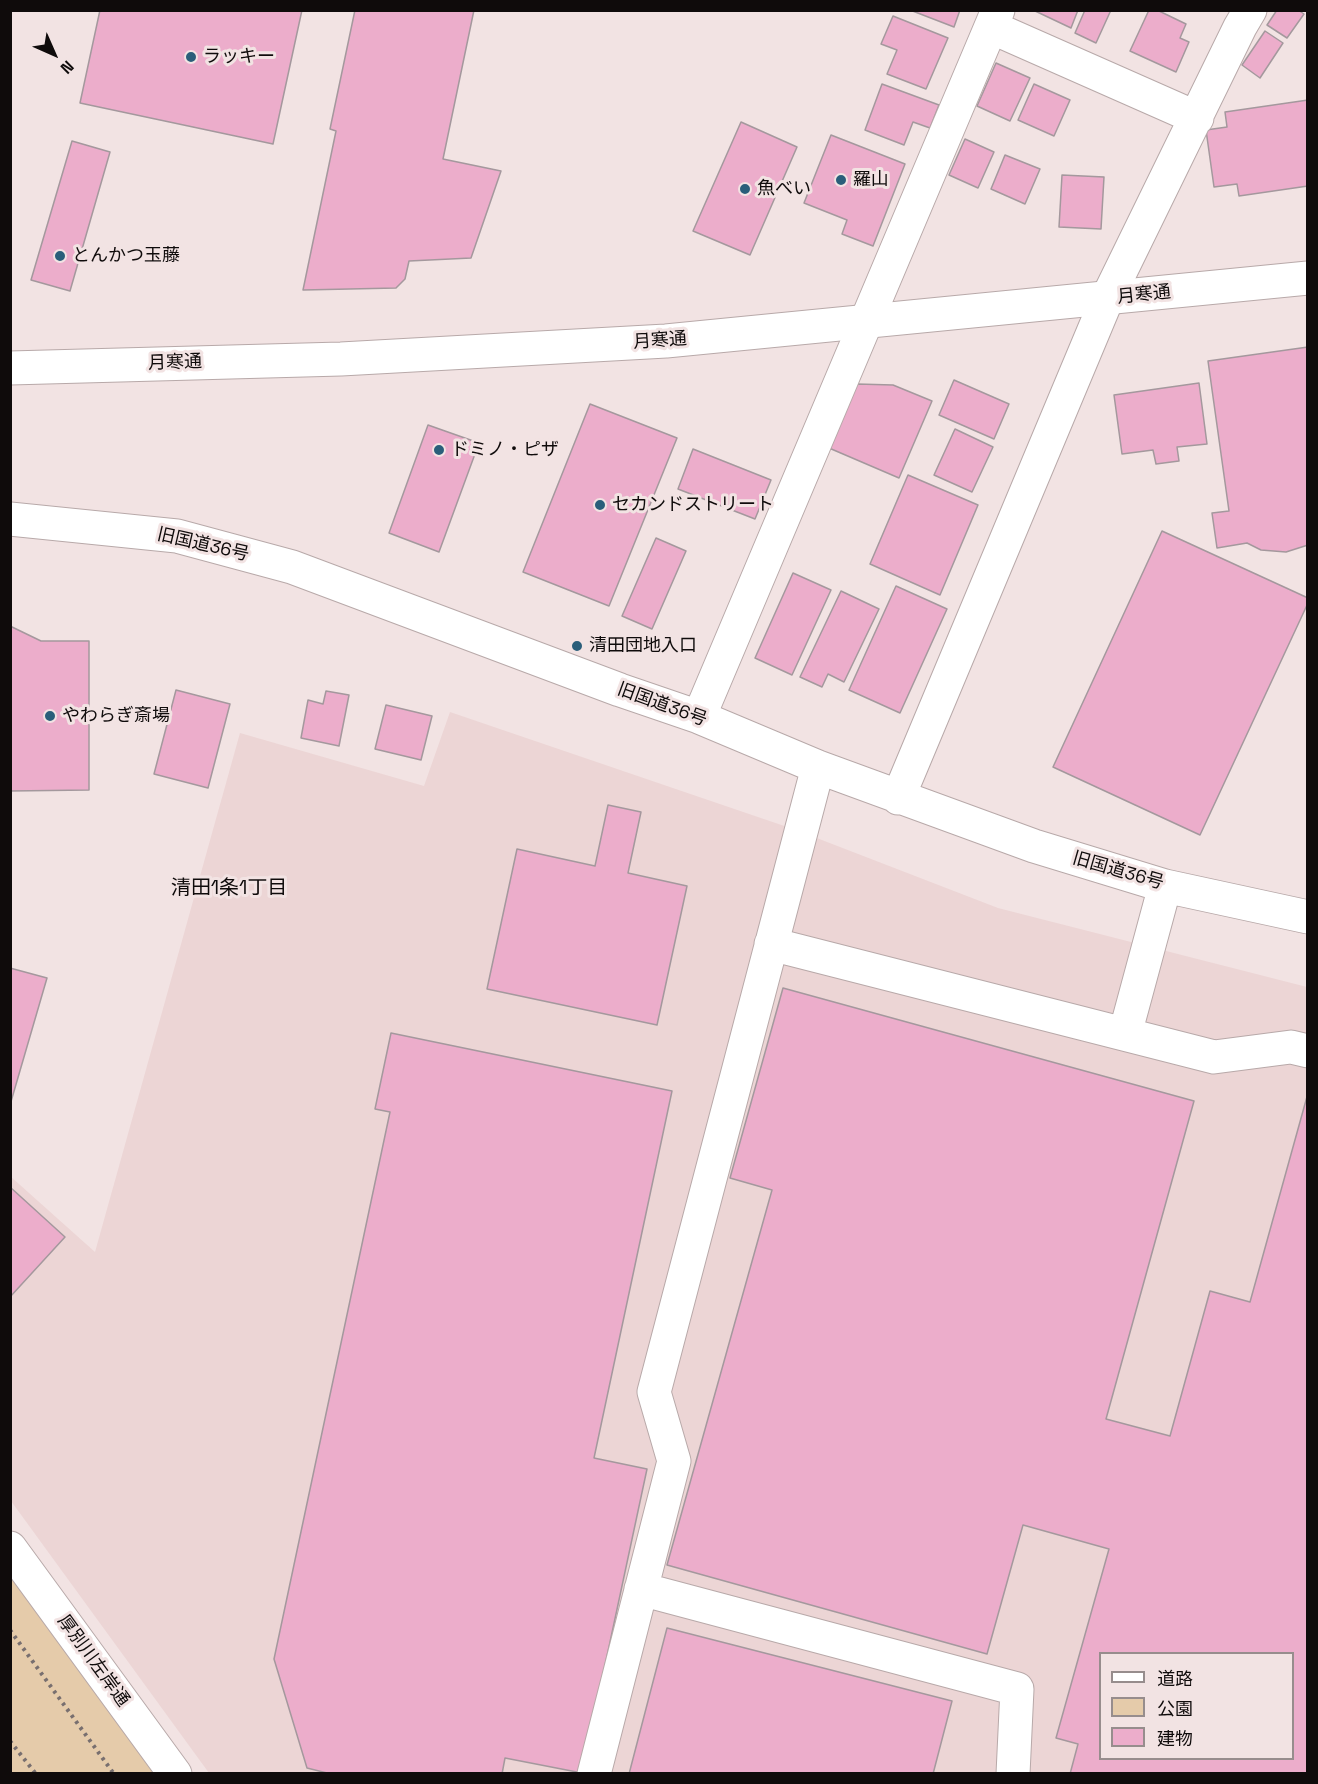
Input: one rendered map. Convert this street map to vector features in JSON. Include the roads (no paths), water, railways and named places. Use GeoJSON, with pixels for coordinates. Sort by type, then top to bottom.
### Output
{"type":"FeatureCollection","features":[{"type":"Feature","properties":{"kind":"main road"},"geometry":{"type":"LineString","coordinates":[[898,798],[1107,299],[1197,118],[1240,16]]}},
{"type":"Feature","properties":{"kind":"main road"},"geometry":{"type":"LineString","coordinates":[[699,717],[864,322],[995,19],[1197,118]]}},
{"type":"Feature","properties":{"kind":"main road","name":"月寒通"},"geometry":{"type":"LineString","coordinates":[[10,368],[387,356],[666,341],[1308,278]]}},
{"type":"Feature","properties":{"kind":"main road","name":"旧国道36号"},"geometry":{"type":"LineString","coordinates":[[10,519],[177,536],[292,567],[620,690],[699,717],[898,798],[1034,846],[1165,886],[1308,917]]}},
{"type":"Feature","properties":{"kind":"main road"},"geometry":{"type":"LineString","coordinates":[[594,1773],[674,1461],[654,1392],[818,767]]}},
{"type":"Feature","properties":{"kind":"main road"},"geometry":{"type":"LineString","coordinates":[[1125,1034],[1165,886]]}},
{"type":"Feature","properties":{"kind":"main road"},"geometry":{"type":"LineString","coordinates":[[771,944],[1214,1057],[1291,1047],[1308,1052]]}},
{"type":"Feature","properties":{"kind":"main road","name":"厚別川左岸通"},"geometry":{"type":"LineString","coordinates":[[10,1548],[175,1773]]}},
{"type":"Feature","properties":{"kind":"main road"},"geometry":{"type":"LineString","coordinates":[[641,1589],[1017,1689],[1013,1773]]}},
{"type":"Feature","properties":{"kind":"place","name":"ラッキー"},"geometry":{"type":"Point","coordinates":[191,57]}},
{"type":"Feature","properties":{"kind":"place","name":"羅山"},"geometry":{"type":"Point","coordinates":[841,180]}},
{"type":"Feature","properties":{"kind":"place","name":"魚べい"},"geometry":{"type":"Point","coordinates":[745,189]}},
{"type":"Feature","properties":{"kind":"place","name":"とんかつ玉藤"},"geometry":{"type":"Point","coordinates":[60,256]}},
{"type":"Feature","properties":{"kind":"place","name":"ドミノ・ピザ"},"geometry":{"type":"Point","coordinates":[439,450]}},
{"type":"Feature","properties":{"kind":"place","name":"セカンドストリート"},"geometry":{"type":"Point","coordinates":[600,505]}},
{"type":"Feature","properties":{"kind":"place","name":"清田団地入口"},"geometry":{"type":"Point","coordinates":[577,646]}},
{"type":"Feature","properties":{"kind":"place","name":"やわらぎ斎場"},"geometry":{"type":"Point","coordinates":[50,716]}},
{"type":"Feature","properties":{"kind":"district","name":"清田1条1丁目"},"geometry":{"type":"Point","coordinates":[229,889]}}]}
